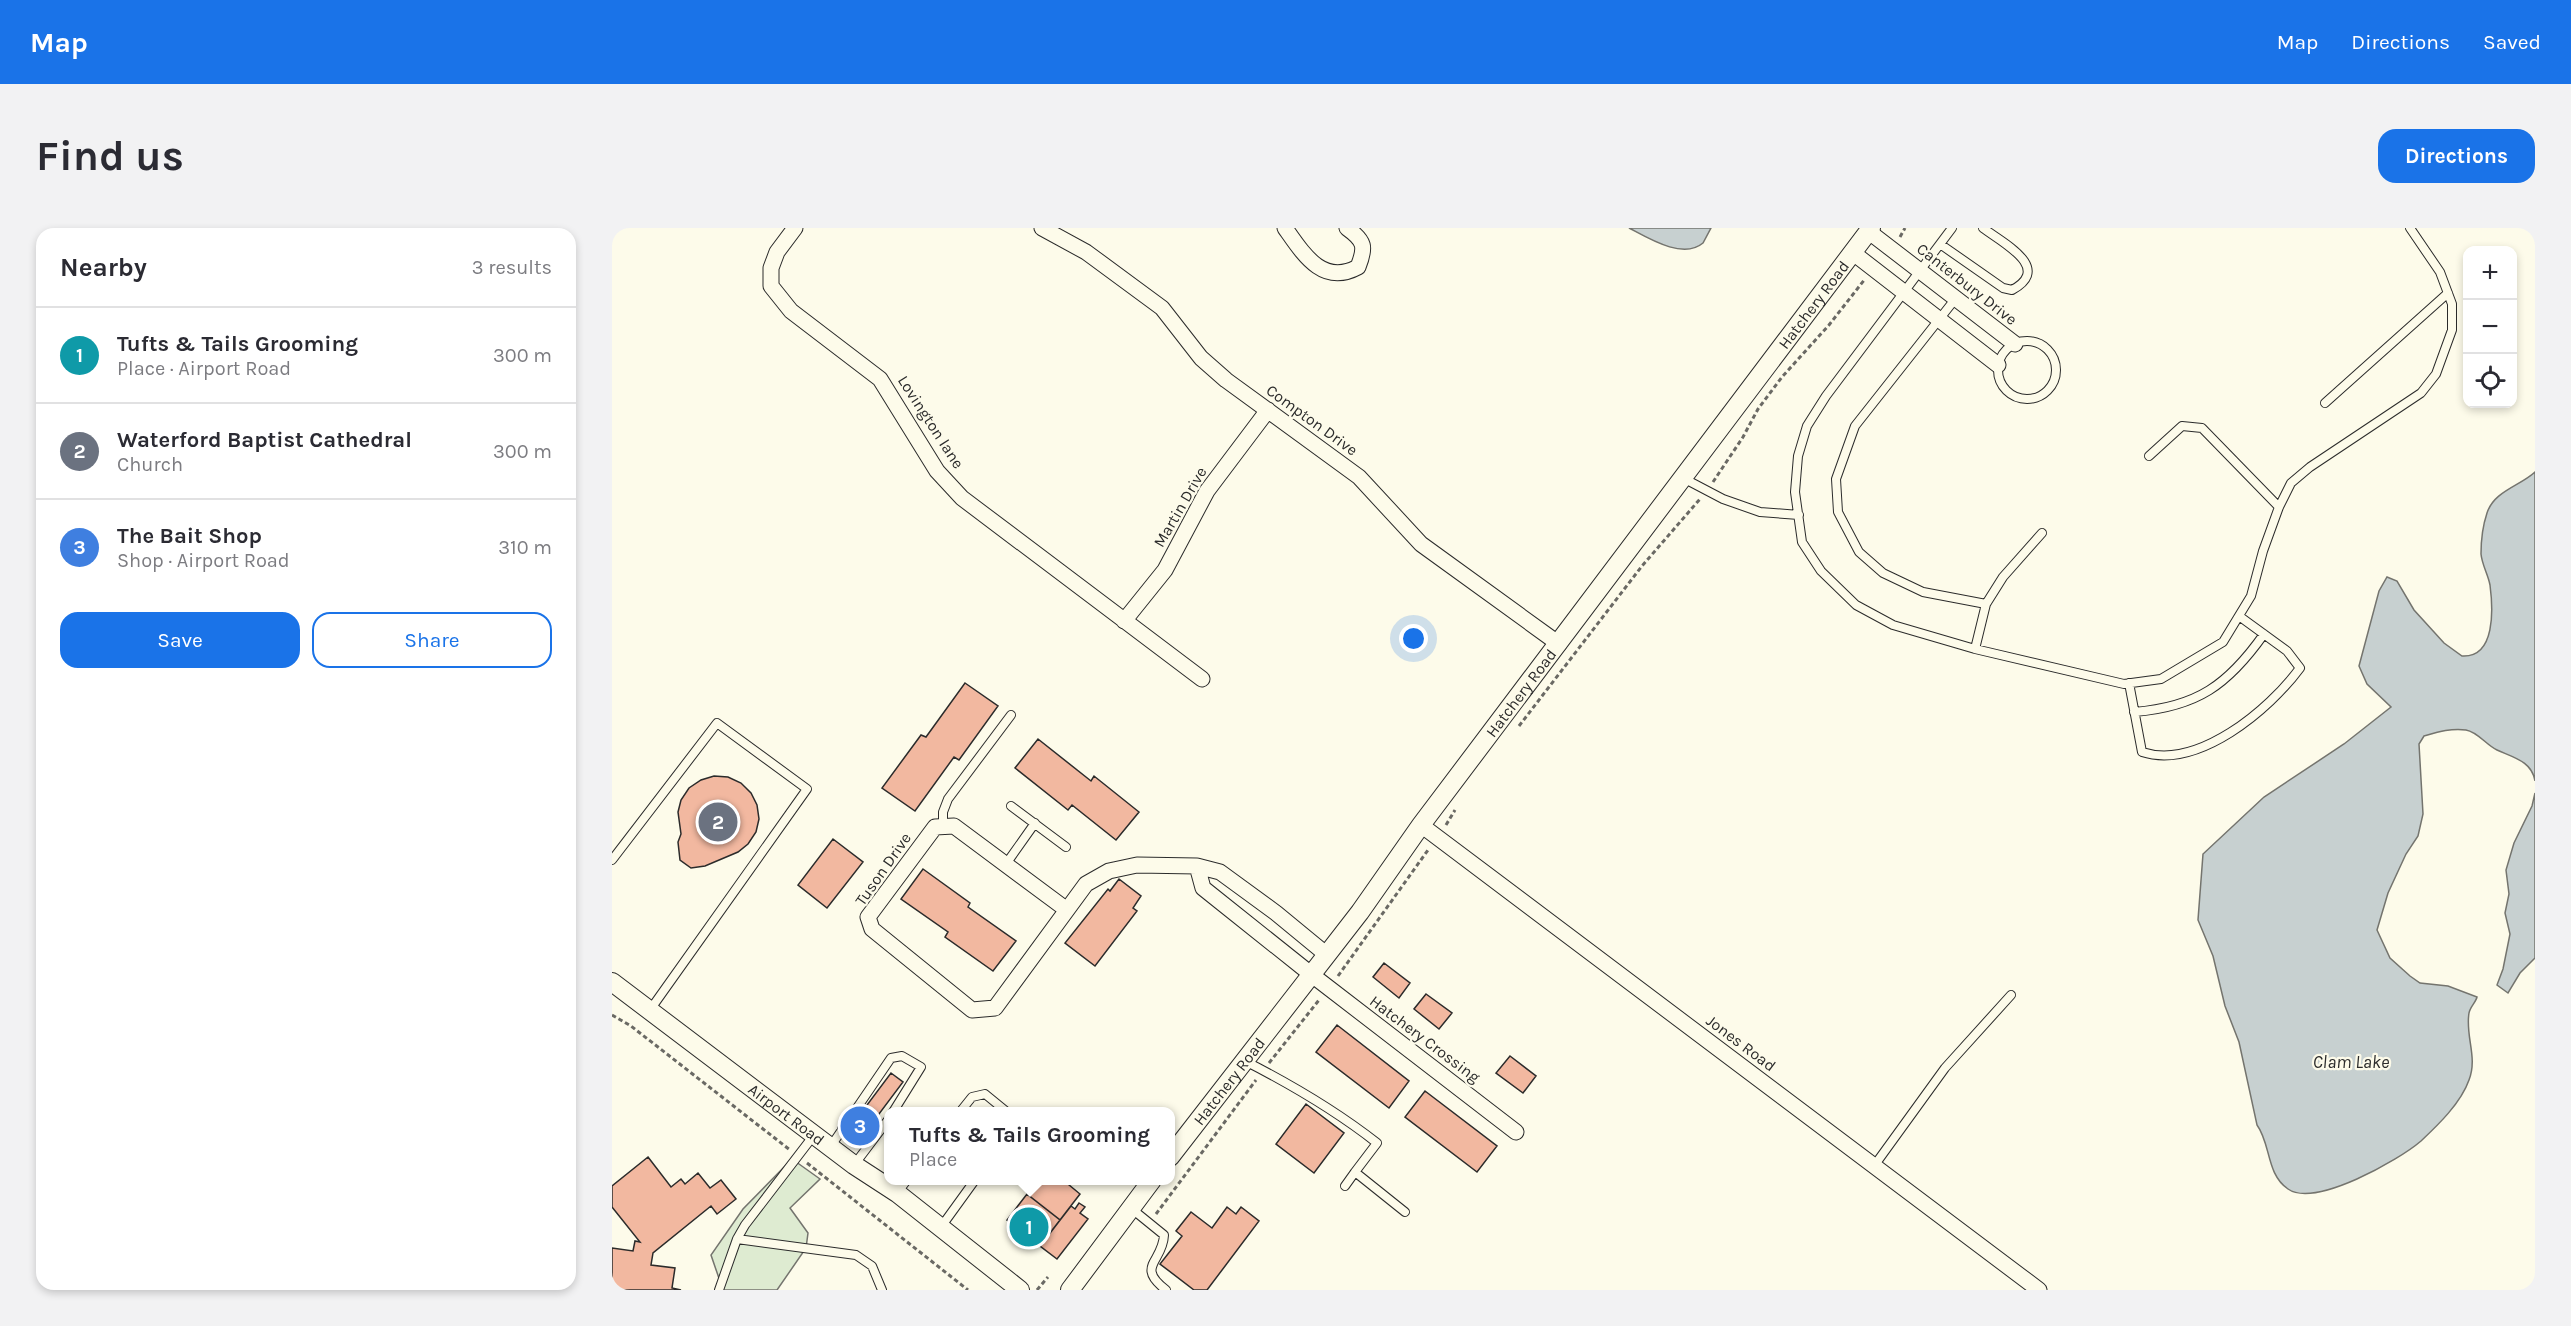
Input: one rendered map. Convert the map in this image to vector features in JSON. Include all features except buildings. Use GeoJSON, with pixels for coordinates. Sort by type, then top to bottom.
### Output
{"type":"FeatureCollection","features":[{"type":"Feature","properties":{"kind":"street","name":"Lovington lane"},"geometry":{"type":"LineString","coordinates":[[795,228],[777,252],[771,268],[771,286],[791,310],[880,379],[937,471],[962,498],[1202,680]]}},
{"type":"Feature","properties":{"kind":"street","name":"Compton Drive"},"geometry":{"type":"LineString","coordinates":[[1042,228],[1086,252],[1162,308],[1201,358],[1359,477],[1421,544],[1559,644]]}},
{"type":"Feature","properties":{"kind":"street"},"geometry":{"type":"LineString","coordinates":[[1285,228],[1313,263],[1328,272],[1343,275],[1358,267],[1364,252],[1360,238],[1347,228]]}},
{"type":"Feature","properties":{"kind":"street","name":"Canterbury Drive"},"geometry":{"type":"LineString","coordinates":[[1869,229],[2015,344]]}},
{"type":"Feature","properties":{"kind":"street","name":"Hatchery Road"},"geometry":{"type":"LineString","coordinates":[[1175,1151],[1312,975],[1421,825],[1869,229]]}},
{"type":"Feature","properties":{"kind":"street"},"geometry":{"type":"LineString","coordinates":[[1852,252],[1998,365]]}},
{"type":"Feature","properties":{"kind":"street","name":"Martin Drive"},"geometry":{"type":"LineString","coordinates":[[1124,621],[1165,570],[1207,491],[1268,410]]}},
{"type":"Feature","properties":{"kind":"street","name":"Jones Road"},"geometry":{"type":"LineString","coordinates":[[1421,825],[2039,1290]]}},
{"type":"Feature","properties":{"kind":"street"},"geometry":{"type":"LineString","coordinates":[[943,827],[954,826],[1067,910]]}},
{"type":"Feature","properties":{"kind":"street","name":"Tuson Drive"},"geometry":{"type":"LineString","coordinates":[[943,827],[935,827],[868,917],[872,929],[972,1010],[995,1008],[1086,884],[1109,871],[1137,865],[1197,866],[1220,872],[1276,913],[1327,955]]}},
{"type":"Feature","properties":{"kind":"street"},"geometry":{"type":"LineString","coordinates":[[1197,866],[1203,888],[1312,975]]}},
{"type":"Feature","properties":{"kind":"street","name":"Hatchery Crossing"},"geometry":{"type":"LineString","coordinates":[[1312,975],[1516,1132]]}},
{"type":"Feature","properties":{"kind":"street","name":"Airport Road"},"geometry":{"type":"LineString","coordinates":[[612,982],[854,1165],[884,1179]]}},
{"type":"Feature","properties":{"kind":"street"},"geometry":{"type":"LineString","coordinates":[[1070,1290],[1148,1185]]}},
{"type":"Feature","properties":{"kind":"street","name":"Airport Road"},"geometry":{"type":"LineString","coordinates":[[902,1187],[941,1227],[1020,1290]]}},
{"type":"Feature","properties":{"kind":"lane"},"geometry":{"type":"LineString","coordinates":[[1952,228],[1826,396],[1807,426],[1798,456],[1795,492],[1802,542],[1821,571],[1856,605],[1893,626],[1975,649],[2129,683],[2161,679],[2190,664],[2223,642],[2251,596],[2278,507],[2291,483],[2310,467],[2421,393],[2436,374],[2452,330],[2452,304],[2440,272],[2410,228]]}},
{"type":"Feature","properties":{"kind":"lane"},"geometry":{"type":"LineString","coordinates":[[1940,244],[2002,288],[2012,290],[2022,285],[2028,277],[2028,266],[2021,257],[1983,228]]}},
{"type":"Feature","properties":{"kind":"lane"},"geometry":{"type":"LineString","coordinates":[[2325,403],[2448,293]]}},
{"type":"Feature","properties":{"kind":"lane"},"geometry":{"type":"LineString","coordinates":[[1956,298],[1855,426],[1836,479],[1838,513],[1859,552],[1883,573],[1923,592],[1986,604]]}},
{"type":"Feature","properties":{"kind":"lane"},"geometry":{"type":"LineString","coordinates":[[2028,341],[2040,344],[2050,352],[2056,364],[2056,377],[2050,389],[2040,397],[2027,400],[2014,397],[2004,388],[1999,376],[1998,365],[2005,352],[2015,344],[2028,341]]}},
{"type":"Feature","properties":{"kind":"lane"},"geometry":{"type":"LineString","coordinates":[[2149,456],[2182,426],[2202,428],[2278,507]]}},
{"type":"Feature","properties":{"kind":"lane"},"geometry":{"type":"LineString","coordinates":[[1683,478],[1760,513],[1798,515]]}},
{"type":"Feature","properties":{"kind":"lane"},"geometry":{"type":"LineString","coordinates":[[1975,649],[1986,604],[2003,577],[2042,533]]}},
{"type":"Feature","properties":{"kind":"lane"},"geometry":{"type":"LineString","coordinates":[[2129,683],[2142,752],[2156,757],[2185,753],[2203,746],[2254,718],[2286,687],[2300,668],[2287,651],[2239,616]]}},
{"type":"Feature","properties":{"kind":"lane"},"geometry":{"type":"LineString","coordinates":[[2134,712],[2162,710],[2190,701],[2242,665],[2264,634]]}},
{"type":"Feature","properties":{"kind":"lane"},"geometry":{"type":"LineString","coordinates":[[943,827],[943,812],[948,799],[1011,715]]}},
{"type":"Feature","properties":{"kind":"lane"},"geometry":{"type":"LineString","coordinates":[[612,860],[717,723],[807,789],[650,1010]]}},
{"type":"Feature","properties":{"kind":"lane"},"geometry":{"type":"LineString","coordinates":[[1011,806],[1066,847]]}},
{"type":"Feature","properties":{"kind":"lane"},"geometry":{"type":"LineString","coordinates":[[1006,864],[1035,824]]}},
{"type":"Feature","properties":{"kind":"lane"},"geometry":{"type":"LineString","coordinates":[[1874,1166],[1945,1068],[2011,995]]}},
{"type":"Feature","properties":{"kind":"lane"},"geometry":{"type":"LineString","coordinates":[[830,1147],[891,1058],[902,1056],[921,1066],[896,1107]]}},
{"type":"Feature","properties":{"kind":"lane"},"geometry":{"type":"LineString","coordinates":[[1245,1061],[1338,1112],[1377,1143],[1345,1186]]}},
{"type":"Feature","properties":{"kind":"lane"},"geometry":{"type":"LineString","coordinates":[[964,1107],[972,1097],[985,1094],[1001,1107]]}},
{"type":"Feature","properties":{"kind":"lane"},"geometry":{"type":"LineString","coordinates":[[854,1165],[884,1125]]}},
{"type":"Feature","properties":{"kind":"lane"},"geometry":{"type":"LineString","coordinates":[[842,1128],[867,1147]]}},
{"type":"Feature","properties":{"kind":"lane"},"geometry":{"type":"LineString","coordinates":[[719,1290],[737,1239],[767,1193],[814,1135]]}},
{"type":"Feature","properties":{"kind":"lane"},"geometry":{"type":"LineString","coordinates":[[1355,1173],[1405,1212]]}},
{"type":"Feature","properties":{"kind":"lane"},"geometry":{"type":"LineString","coordinates":[[941,1227],[971,1185]]}},
{"type":"Feature","properties":{"kind":"lane"},"geometry":{"type":"LineString","coordinates":[[1131,1208],[1164,1235],[1164,1243],[1152,1264],[1151,1272],[1155,1281],[1166,1290]]}},
{"type":"Feature","properties":{"kind":"lane"},"geometry":{"type":"LineString","coordinates":[[737,1239],[856,1255],[872,1266],[882,1290]]}},
{"type":"Feature","properties":{"kind":"path"},"geometry":{"type":"LineString","coordinates":[[1891,248],[1905,228]]}},
{"type":"Feature","properties":{"kind":"path"},"geometry":{"type":"LineString","coordinates":[[1515,730],[1642,566],[1684,521],[1743,437],[1758,409],[1782,377],[1829,325],[1874,268]]}},
{"type":"Feature","properties":{"kind":"path"},"geometry":{"type":"LineString","coordinates":[[1150,1222],[1263,1070],[1328,988],[1457,807]]}},
{"type":"Feature","properties":{"kind":"path"},"geometry":{"type":"LineString","coordinates":[[1037,1290],[1048,1276]]}},
{"type":"Feature","properties":{"kind":"green space"},"geometry":{"type":"Polygon","coordinates":[[[792,1159],[820,1179],[790,1208],[808,1233],[806,1248],[777,1290],[723,1290],[711,1255],[743,1209],[792,1159]]]}},
{"type":"Feature","properties":{"kind":"water"},"geometry":{"type":"Polygon","coordinates":[[[1629,228],[1711,228],[1703,243],[1695,248],[1686,249],[1666,246],[1629,228]]]}},
{"type":"Feature","properties":{"kind":"water","name":"Clam Lake"},"geometry":{"type":"Polygon","coordinates":[[[2535,472],[2535,781],[2526,764],[2493,748],[2470,731],[2450,730],[2424,736],[2419,744],[2423,814],[2418,836],[2406,854],[2388,893],[2377,930],[2390,958],[2420,983],[2448,986],[2477,997],[2469,1013],[2468,1022],[2472,1055],[2469,1080],[2461,1097],[2442,1121],[2421,1141],[2395,1159],[2336,1187],[2301,1193],[2288,1189],[2281,1183],[2272,1167],[2265,1141],[2257,1125],[2239,1042],[2225,1006],[2213,956],[2198,920],[2203,854],[2264,797],[2344,744],[2391,707],[2367,684],[2359,666],[2379,591],[2387,577],[2397,581],[2414,610],[2444,643],[2462,656],[2473,654],[2481,649],[2490,630],[2492,606],[2490,585],[2481,554],[2482,533],[2487,513],[2495,499],[2535,472]]]}},
{"type":"Feature","properties":{"kind":"water"},"geometry":{"type":"Polygon","coordinates":[[[2535,793],[2535,958],[2520,973],[2508,993],[2497,985],[2503,969],[2510,934],[2505,913],[2509,894],[2506,870],[2514,843],[2532,806],[2535,793]]]}},
{"type":"Feature","properties":{"kind":"place","name":"Waterford Baptist Cathedral"},"geometry":{"type":"Point","coordinates":[718,822]}},
{"type":"Feature","properties":{"kind":"place","name":"The Bait Shop"},"geometry":{"type":"Point","coordinates":[860,1126]}},
{"type":"Feature","properties":{"kind":"place","name":"Tufts & Tails Grooming"},"geometry":{"type":"Point","coordinates":[1029,1227]}}]}
